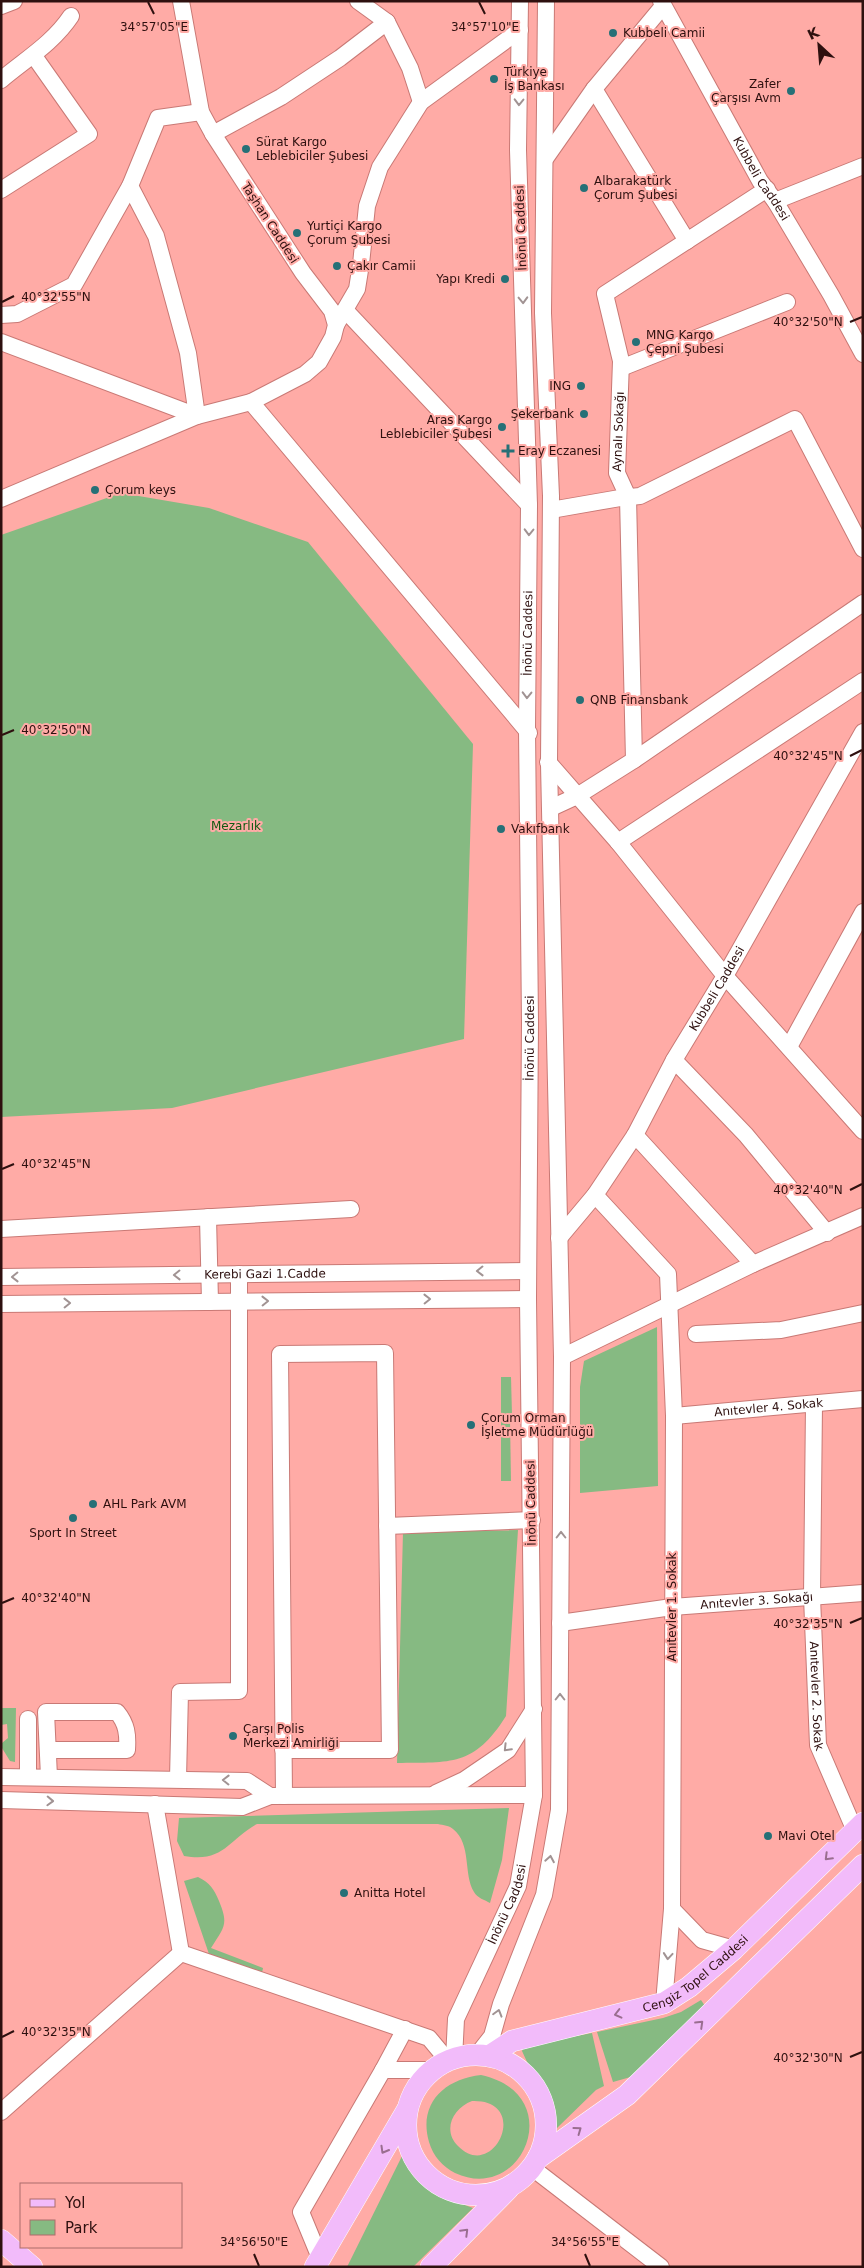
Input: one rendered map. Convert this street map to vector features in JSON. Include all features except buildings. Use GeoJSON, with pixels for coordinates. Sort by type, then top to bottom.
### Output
{"type":"FeatureCollection","features":[{"type":"Feature","properties":{"kind":"main road","name":"Cengiz Topel Caddesi"},"geometry":{"type":"LineString","coordinates":[[483,2056],[512,2041],[664,2002],[689,1987],[734,1949],[859,1827]]}},
{"type":"Feature","properties":{"kind":"main road"},"geometry":{"type":"LineString","coordinates":[[535,2163],[627,2094],[863,1865]]}},
{"type":"Feature","properties":{"kind":"main road"},"geometry":{"type":"LineString","coordinates":[[318,2263],[408,2108],[418,2087],[445,2063],[483,2056],[510,2063],[527,2077],[540,2095],[546,2116],[545,2138],[535,2163],[526,2175],[509,2187],[431,2267]]}},
{"type":"Feature","properties":{"kind":"main road"},"geometry":{"type":"LineString","coordinates":[[408,2108],[406,2131],[412,2153],[424,2172],[436,2182],[443,2187],[464,2194],[488,2194],[509,2187]]}},
{"type":"Feature","properties":{"kind":"main road"},"geometry":{"type":"LineString","coordinates":[[1,2240],[32,2267]]}},
{"type":"Feature","properties":{"kind":"street"},"geometry":{"type":"LineString","coordinates":[[1,6],[14,1]]}},
{"type":"Feature","properties":{"kind":"street","name":"Taşhan Caddesi"},"geometry":{"type":"LineString","coordinates":[[181,1],[202,112],[213,134],[303,273],[332,311],[336,325]]}},
{"type":"Feature","properties":{"kind":"street","name":"İnönü Caddesi"},"geometry":{"type":"LineString","coordinates":[[445,2063],[456,2018],[518,1886],[534,1794],[528,1298],[530,1023],[527,730],[529,504],[518,150],[520,1]]}},
{"type":"Feature","properties":{"kind":"street","name":"İnönü Caddesi"},"geometry":{"type":"LineString","coordinates":[[483,2056],[492,2036],[501,2004],[544,1895],[559,1810],[562,1357],[549,764],[551,510],[543,313],[546,1]]}},
{"type":"Feature","properties":{"kind":"street"},"geometry":{"type":"LineString","coordinates":[[364,3],[387,22],[410,68],[421,102]]}},
{"type":"Feature","properties":{"kind":"street"},"geometry":{"type":"LineString","coordinates":[[545,159],[594,89],[662,4]]}},
{"type":"Feature","properties":{"kind":"street","name":"Kubbeli Caddesi"},"geometry":{"type":"LineString","coordinates":[[662,4],[760,181],[771,195],[832,295],[863,354]]}},
{"type":"Feature","properties":{"kind":"street"},"geometry":{"type":"LineString","coordinates":[[1,80],[34,56],[63,28],[71,16]]}},
{"type":"Feature","properties":{"kind":"street"},"geometry":{"type":"LineString","coordinates":[[213,134],[281,97],[340,58],[387,22]]}},
{"type":"Feature","properties":{"kind":"street"},"geometry":{"type":"LineString","coordinates":[[1,499],[197,416],[251,402],[305,374],[318,362],[333,337],[336,325],[356,289],[362,264],[367,206],[380,167],[421,102],[520,30]]}},
{"type":"Feature","properties":{"kind":"street"},"geometry":{"type":"LineString","coordinates":[[1,190],[89,134],[34,56]]}},
{"type":"Feature","properties":{"kind":"street"},"geometry":{"type":"LineString","coordinates":[[594,89],[687,241]]}},
{"type":"Feature","properties":{"kind":"street"},"geometry":{"type":"LineString","coordinates":[[1,315],[18,314],[74,284],[130,186],[158,118],[202,112]]}},
{"type":"Feature","properties":{"kind":"street","name":"Aynalı Sokağı"},"geometry":{"type":"LineString","coordinates":[[634,760],[628,497],[617,473],[621,361],[605,294],[687,241],[771,195],[863,166]]}},
{"type":"Feature","properties":{"kind":"street"},"geometry":{"type":"LineString","coordinates":[[130,186],[156,236],[188,353],[197,416]]}},
{"type":"Feature","properties":{"kind":"street"},"geometry":{"type":"LineString","coordinates":[[621,368],[787,302]]}},
{"type":"Feature","properties":{"kind":"street"},"geometry":{"type":"LineString","coordinates":[[346,310],[529,504]]}},
{"type":"Feature","properties":{"kind":"street"},"geometry":{"type":"LineString","coordinates":[[1,342],[197,416]]}},
{"type":"Feature","properties":{"kind":"street"},"geometry":{"type":"LineString","coordinates":[[251,402],[527,730],[549,764],[618,842],[725,976],[863,1131]]}},
{"type":"Feature","properties":{"kind":"street"},"geometry":{"type":"LineString","coordinates":[[551,510],[640,496],[795,419],[863,549]]}},
{"type":"Feature","properties":{"kind":"street"},"geometry":{"type":"LineString","coordinates":[[551,808],[578,796],[634,760],[863,603]]}},
{"type":"Feature","properties":{"kind":"street"},"geometry":{"type":"LineString","coordinates":[[618,842],[863,681]]}},
{"type":"Feature","properties":{"kind":"street","name":"Kubbeli Caddesi"},"geometry":{"type":"LineString","coordinates":[[559,1238],[595,1195],[635,1135],[674,1060],[725,976],[863,732]]}},
{"type":"Feature","properties":{"kind":"street"},"geometry":{"type":"LineString","coordinates":[[789,1047],[863,912]]}},
{"type":"Feature","properties":{"kind":"street"},"geometry":{"type":"LineString","coordinates":[[674,1060],[746,1135],[827,1234]]}},
{"type":"Feature","properties":{"kind":"street"},"geometry":{"type":"LineString","coordinates":[[635,1135],[753,1264]]}},
{"type":"Feature","properties":{"kind":"street","name":"Anıtevler 1. Sokak"},"geometry":{"type":"LineString","coordinates":[[595,1195],[668,1274],[674,1416],[672,1909],[664,2002]]}},
{"type":"Feature","properties":{"kind":"street"},"geometry":{"type":"LineString","coordinates":[[1,1229],[351,1209]]}},
{"type":"Feature","properties":{"kind":"street"},"geometry":{"type":"LineString","coordinates":[[562,1357],[753,1264],[827,1234],[863,1216]]}},
{"type":"Feature","properties":{"kind":"street"},"geometry":{"type":"LineString","coordinates":[[208,1217],[210,1302]]}},
{"type":"Feature","properties":{"kind":"street","name":"Kerebi Gazi 1.Cadde"},"geometry":{"type":"LineString","coordinates":[[1,1277],[528,1271]]}},
{"type":"Feature","properties":{"kind":"street"},"geometry":{"type":"LineString","coordinates":[[178,1780],[180,1692],[239,1692],[239,1274]]}},
{"type":"Feature","properties":{"kind":"street"},"geometry":{"type":"LineString","coordinates":[[1,1304],[528,1298]]}},
{"type":"Feature","properties":{"kind":"street"},"geometry":{"type":"LineString","coordinates":[[696,1334],[781,1330],[863,1314]]}},
{"type":"Feature","properties":{"kind":"street"},"geometry":{"type":"LineString","coordinates":[[277,1796],[283,1750],[280,1354],[385,1353],[390,1750],[283,1750]]}},
{"type":"Feature","properties":{"kind":"street","name":"Anıtevler 4. Sokak"},"geometry":{"type":"LineString","coordinates":[[674,1416],[863,1399]]}},
{"type":"Feature","properties":{"kind":"street","name":"Anıtevler 2. Sokak"},"geometry":{"type":"LineString","coordinates":[[814,1404],[812,1597],[818,1745],[859,1827]]}},
{"type":"Feature","properties":{"kind":"street"},"geometry":{"type":"LineString","coordinates":[[388,1526],[532,1520]]}},
{"type":"Feature","properties":{"kind":"street","name":"Anıtevler 3. Sokağı"},"geometry":{"type":"LineString","coordinates":[[560,1623],[672,1607],[863,1593]]}},
{"type":"Feature","properties":{"kind":"street"},"geometry":{"type":"LineString","coordinates":[[430,1796],[464,1780],[508,1750],[534,1709]]}},
{"type":"Feature","properties":{"kind":"street"},"geometry":{"type":"LineString","coordinates":[[48,1750],[127,1750],[126,1728],[117,1712],[46,1712],[49,1777]]}},
{"type":"Feature","properties":{"kind":"street"},"geometry":{"type":"LineString","coordinates":[[28,1719],[28,1777]]}},
{"type":"Feature","properties":{"kind":"street"},"geometry":{"type":"LineString","coordinates":[[1,1776],[247,1781],[277,1796]]}},
{"type":"Feature","properties":{"kind":"street"},"geometry":{"type":"LineString","coordinates":[[1,1800],[242,1808],[277,1796],[534,1794]]}},
{"type":"Feature","properties":{"kind":"street"},"geometry":{"type":"LineString","coordinates":[[155,1804],[181,1953]]}},
{"type":"Feature","properties":{"kind":"street"},"geometry":{"type":"LineString","coordinates":[[672,1909],[702,1940],[734,1949]]}},
{"type":"Feature","properties":{"kind":"street"},"geometry":{"type":"LineString","coordinates":[[181,1953],[429,2038],[445,2063],[383,2070]]}},
{"type":"Feature","properties":{"kind":"street"},"geometry":{"type":"LineString","coordinates":[[1,2112],[181,1953]]}},
{"type":"Feature","properties":{"kind":"street"},"geometry":{"type":"LineString","coordinates":[[318,2263],[301,2212],[405,2029]]}},
{"type":"Feature","properties":{"kind":"street"},"geometry":{"type":"LineString","coordinates":[[535,2163],[662,2267]]}},
{"type":"Feature","properties":{"kind":"green space","name":"Mezarlık"},"geometry":{"type":"Polygon","coordinates":[[[121,493],[209,508],[308,542],[473,744],[464,1039],[172,1108],[1,1117],[1,535],[121,493]]]}},
{"type":"Feature","properties":{"kind":"green space"},"geometry":{"type":"Polygon","coordinates":[[[657,1327],[658,1486],[580,1493],[580,1387],[584,1361],[657,1327]]]}},
{"type":"Feature","properties":{"kind":"green space"},"geometry":{"type":"Polygon","coordinates":[[[501,1377],[511,1377],[512,1415],[501,1416],[501,1377]]]}},
{"type":"Feature","properties":{"kind":"green space"},"geometry":{"type":"Polygon","coordinates":[[[501,1421],[510,1421],[511,1481],[501,1481],[501,1421]]]}},
{"type":"Feature","properties":{"kind":"green space"},"geometry":{"type":"Polygon","coordinates":[[[518,1530],[506,1716],[483,1745],[472,1753],[447,1761],[397,1763],[403,1532],[518,1530]]]}},
{"type":"Feature","properties":{"kind":"green space"},"geometry":{"type":"Polygon","coordinates":[[[1,1708],[16,1708],[15,1762],[10,1761],[2,1748],[2,1743],[8,1738],[7,1724],[1,1725],[1,1708]]]}},
{"type":"Feature","properties":{"kind":"green space"},"geometry":{"type":"Polygon","coordinates":[[[509,1808],[502,1860],[490,1903],[474,1892],[469,1877],[463,1843],[459,1835],[452,1828],[438,1824],[257,1824],[225,1849],[208,1856],[197,1857],[184,1856],[177,1841],[179,1818],[509,1808]]]}},
{"type":"Feature","properties":{"kind":"green space"},"geometry":{"type":"Polygon","coordinates":[[[198,1877],[209,1884],[213,1890],[224,1916],[224,1926],[211,1948],[263,1968],[262,1973],[210,1957],[184,1881],[198,1877]]]}},
{"type":"Feature","properties":{"kind":"green space"},"geometry":{"type":"Polygon","coordinates":[[[701,2000],[705,2006],[634,2076],[613,2082],[597,2032],[663,2018],[681,2012],[701,2000]]]}},
{"type":"Feature","properties":{"kind":"green space"},"geometry":{"type":"Polygon","coordinates":[[[592,2033],[604,2086],[596,2090],[557,2128],[554,2125],[547,2096],[533,2075],[522,2051],[524,2046],[592,2033]]]}},
{"type":"Feature","properties":{"kind":"green space"},"geometry":{"type":"Polygon","coordinates":[[[481,2075],[508,2086],[524,2103],[529,2123],[526,2143],[516,2161],[500,2174],[479,2179],[455,2173],[446,2168],[431,2147],[427,2128],[427,2116],[437,2096],[445,2088],[468,2077],[481,2075]],[[472,2101],[465,2104],[452,2120],[450,2127],[453,2140],[471,2155],[484,2154],[494,2147],[501,2137],[503,2124],[500,2112],[490,2104],[472,2101]]]}},
{"type":"Feature","properties":{"kind":"green space"},"geometry":{"type":"Polygon","coordinates":[[[404,2152],[423,2178],[446,2198],[473,2208],[413,2267],[347,2267],[404,2152]]]}},
{"type":"Feature","properties":{"kind":"place","name":"Kubbeli Camii"},"geometry":{"type":"Point","coordinates":[613,33]}},
{"type":"Feature","properties":{"kind":"place","name":"Türkiye İş Bankası"},"geometry":{"type":"Point","coordinates":[494,79]}},
{"type":"Feature","properties":{"kind":"place","name":"Zafer Çarşısı Avm"},"geometry":{"type":"Point","coordinates":[791,91]}},
{"type":"Feature","properties":{"kind":"place","name":"Sürat Kargo Leblebiciler Şubesi"},"geometry":{"type":"Point","coordinates":[246,149]}},
{"type":"Feature","properties":{"kind":"place","name":"Albarakatürk Çorum Şubesi"},"geometry":{"type":"Point","coordinates":[584,188]}},
{"type":"Feature","properties":{"kind":"place","name":"Yurtiçi Kargo Çorum Şubesi"},"geometry":{"type":"Point","coordinates":[297,233]}},
{"type":"Feature","properties":{"kind":"place","name":"Çakır Camii"},"geometry":{"type":"Point","coordinates":[337,266]}},
{"type":"Feature","properties":{"kind":"place","name":"Yapı Kredi"},"geometry":{"type":"Point","coordinates":[505,279]}},
{"type":"Feature","properties":{"kind":"place","name":"MNG Kargo Çepni Şubesi"},"geometry":{"type":"Point","coordinates":[636,342]}},
{"type":"Feature","properties":{"kind":"place","name":"ING"},"geometry":{"type":"Point","coordinates":[581,386]}},
{"type":"Feature","properties":{"kind":"place","name":"Şekerbank"},"geometry":{"type":"Point","coordinates":[584,414]}},
{"type":"Feature","properties":{"kind":"place","name":"Aras Kargo Leblebiciler Şubesi"},"geometry":{"type":"Point","coordinates":[502,427]}},
{"type":"Feature","properties":{"kind":"place","name":"Eray Eczanesi"},"geometry":{"type":"Point","coordinates":[508,451]}},
{"type":"Feature","properties":{"kind":"place","name":"Çorum keys"},"geometry":{"type":"Point","coordinates":[95,490]}},
{"type":"Feature","properties":{"kind":"place","name":"QNB Finansbank"},"geometry":{"type":"Point","coordinates":[580,700]}},
{"type":"Feature","properties":{"kind":"place","name":"Vakıfbank"},"geometry":{"type":"Point","coordinates":[501,829]}},
{"type":"Feature","properties":{"kind":"place","name":"Çorum Orman İşletme Müdürlüğü"},"geometry":{"type":"Point","coordinates":[471,1425]}},
{"type":"Feature","properties":{"kind":"place","name":"AHL Park AVM"},"geometry":{"type":"Point","coordinates":[93,1504]}},
{"type":"Feature","properties":{"kind":"place","name":"Sport In Street"},"geometry":{"type":"Point","coordinates":[73,1518]}},
{"type":"Feature","properties":{"kind":"place","name":"Çarşı Polis Merkezi Amirliği"},"geometry":{"type":"Point","coordinates":[233,1736]}},
{"type":"Feature","properties":{"kind":"place","name":"Mavi Otel"},"geometry":{"type":"Point","coordinates":[768,1836]}},
{"type":"Feature","properties":{"kind":"place","name":"Anitta Hotel"},"geometry":{"type":"Point","coordinates":[344,1893]}}]}
